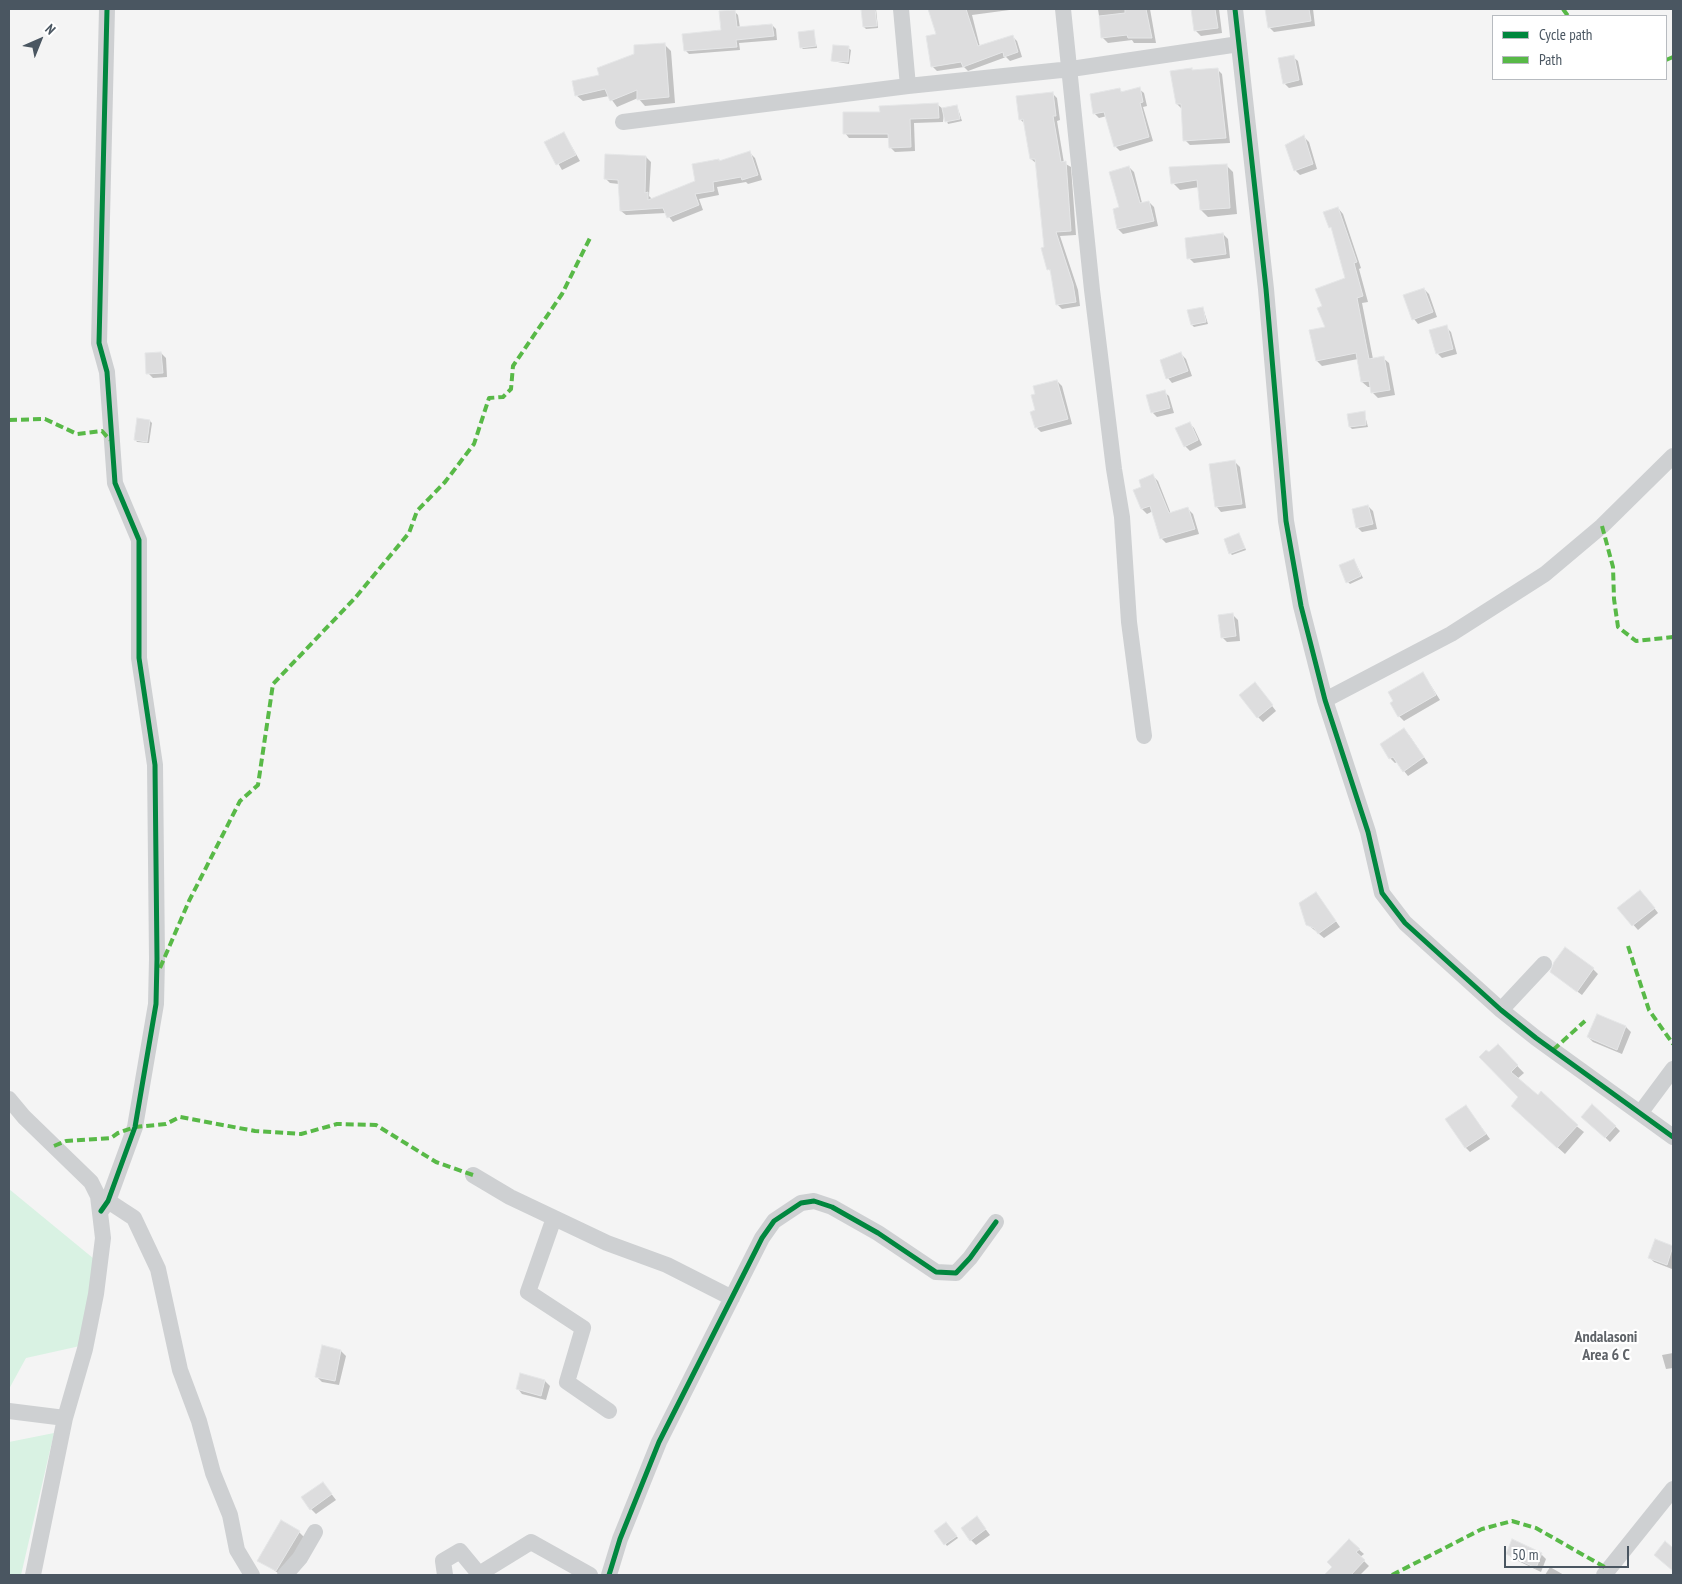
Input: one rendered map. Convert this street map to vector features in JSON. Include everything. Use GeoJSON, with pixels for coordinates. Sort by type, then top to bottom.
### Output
{"type":"FeatureCollection","features":[{"type":"Feature","properties":{"kind":"street"},"geometry":{"type":"LineString","coordinates":[[33,1575],[65,1418],[85,1348],[96,1294],[103,1238],[104,1206],[135,1127],[156,1004],[154,765],[139,658],[139,540],[115,483],[107,372],[100,343],[107,9]]}},
{"type":"Feature","properties":{"kind":"street"},"geometry":{"type":"LineString","coordinates":[[901,9],[908,86]]}},
{"type":"Feature","properties":{"kind":"street"},"geometry":{"type":"LineString","coordinates":[[1063,9],[1071,69],[1092,290],[1114,469],[1122,517],[1129,622],[1144,736]]}},
{"type":"Feature","properties":{"kind":"street"},"geometry":{"type":"LineString","coordinates":[[1235,9],[1268,308],[1286,521],[1301,606],[1324,700],[1368,832],[1385,898],[1413,930],[1501,1010],[1536,1038],[1641,1112],[1673,1137]]}},
{"type":"Feature","properties":{"kind":"street"},"geometry":{"type":"LineString","coordinates":[[623,122],[908,86],[1071,69],[1239,44]]}},
{"type":"Feature","properties":{"kind":"street"},"geometry":{"type":"LineString","coordinates":[[1324,700],[1451,634],[1545,574],[1602,526],[1673,456]]}},
{"type":"Feature","properties":{"kind":"street"},"geometry":{"type":"LineString","coordinates":[[1501,1010],[1544,964]]}},
{"type":"Feature","properties":{"kind":"street"},"geometry":{"type":"LineString","coordinates":[[1641,1112],[1673,1069]]}},
{"type":"Feature","properties":{"kind":"street"},"geometry":{"type":"LineString","coordinates":[[9,1099],[24,1117],[91,1182],[104,1206],[134,1218],[148,1253],[158,1269],[180,1370],[199,1421],[213,1473],[230,1515],[237,1550],[252,1575]]}},
{"type":"Feature","properties":{"kind":"street"},"geometry":{"type":"LineString","coordinates":[[473,1175],[510,1197],[554,1218],[607,1243],[667,1265],[732,1298]]}},
{"type":"Feature","properties":{"kind":"street"},"geometry":{"type":"LineString","coordinates":[[609,1575],[620,1539],[659,1442],[766,1232],[774,1221],[801,1203],[814,1202],[832,1207],[878,1233],[936,1272],[956,1273],[970,1258],[996,1222]]}},
{"type":"Feature","properties":{"kind":"street"},"geometry":{"type":"LineString","coordinates":[[554,1218],[528,1292],[583,1328],[567,1382],[609,1411]]}},
{"type":"Feature","properties":{"kind":"street"},"geometry":{"type":"LineString","coordinates":[[9,1411],[65,1418]]}},
{"type":"Feature","properties":{"kind":"street"},"geometry":{"type":"LineString","coordinates":[[1604,1575],[1673,1489]]}},
{"type":"Feature","properties":{"kind":"street"},"geometry":{"type":"LineString","coordinates":[[285,1575],[300,1558],[315,1532]]}},
{"type":"Feature","properties":{"kind":"street"},"geometry":{"type":"LineString","coordinates":[[445,1575],[443,1561],[460,1551],[478,1575],[531,1542],[590,1575]]}},
{"type":"Feature","properties":{"kind":"green space"},"geometry":{"type":"Polygon","coordinates":[[[9,1189],[99,1263],[80,1346],[26,1358],[9,1389],[9,1189]]]}},
{"type":"Feature","properties":{"kind":"green space"},"geometry":{"type":"Polygon","coordinates":[[[54,1433],[21,1575],[9,1575],[9,1442],[54,1433]]]}},
{"type":"Feature","properties":{"kind":"building"},"geometry":{"type":"Polygon","coordinates":[[[861,9],[875,9],[877,26],[863,27],[861,9]]]}},
{"type":"Feature","properties":{"kind":"building"},"geometry":{"type":"Polygon","coordinates":[[[928,9],[966,9],[978,46],[1013,35],[1018,52],[1004,57],[1003,52],[963,67],[961,62],[931,67],[926,36],[936,34],[928,9]]]}},
{"type":"Feature","properties":{"kind":"building"},"geometry":{"type":"Polygon","coordinates":[[[1125,9],[1146,9],[1152,38],[1128,38],[1127,35],[1101,38],[1099,16],[1125,13],[1125,9]]]}},
{"type":"Feature","properties":{"kind":"building"},"geometry":{"type":"Polygon","coordinates":[[[1191,9],[1215,9],[1218,28],[1194,31],[1191,9]]]}},
{"type":"Feature","properties":{"kind":"building"},"geometry":{"type":"Polygon","coordinates":[[[1265,9],[1309,9],[1311,21],[1268,28],[1265,9]]]}},
{"type":"Feature","properties":{"kind":"building"},"geometry":{"type":"Polygon","coordinates":[[[735,10],[737,27],[772,24],[774,36],[736,40],[737,47],[684,51],[682,34],[721,30],[719,11],[735,10]]]}},
{"type":"Feature","properties":{"kind":"building"},"geometry":{"type":"Polygon","coordinates":[[[814,30],[816,46],[800,48],[798,32],[814,30]]]}},
{"type":"Feature","properties":{"kind":"building"},"geometry":{"type":"Polygon","coordinates":[[[665,43],[669,97],[637,100],[637,90],[610,101],[605,89],[575,96],[572,81],[599,75],[597,68],[634,54],[634,45],[665,43]]]}},
{"type":"Feature","properties":{"kind":"building"},"geometry":{"type":"Polygon","coordinates":[[[833,45],[849,46],[848,62],[831,61],[833,45]]]}},
{"type":"Feature","properties":{"kind":"building"},"geometry":{"type":"Polygon","coordinates":[[[1294,55],[1299,80],[1283,84],[1278,58],[1294,55]]]}},
{"type":"Feature","properties":{"kind":"building"},"geometry":{"type":"Polygon","coordinates":[[[1192,68],[1192,70],[1218,68],[1226,138],[1183,141],[1181,104],[1176,104],[1170,71],[1192,68]]]}},
{"type":"Feature","properties":{"kind":"building"},"geometry":{"type":"Polygon","coordinates":[[[1140,87],[1143,102],[1140,103],[1149,137],[1114,147],[1104,112],[1093,114],[1090,94],[1120,88],[1121,92],[1140,87]]]}},
{"type":"Feature","properties":{"kind":"building"},"geometry":{"type":"Polygon","coordinates":[[[1053,92],[1056,116],[1053,116],[1061,162],[1066,161],[1071,231],[1056,232],[1073,284],[1076,302],[1056,305],[1050,269],[1047,270],[1041,248],[1044,247],[1035,159],[1030,159],[1023,119],[1019,120],[1016,96],[1053,92]]]}},
{"type":"Feature","properties":{"kind":"building"},"geometry":{"type":"Polygon","coordinates":[[[938,103],[939,118],[910,119],[911,147],[889,148],[888,134],[843,134],[843,112],[880,112],[879,106],[938,103]]]}},
{"type":"Feature","properties":{"kind":"building"},"geometry":{"type":"Polygon","coordinates":[[[957,105],[960,119],[945,122],[942,108],[957,105]]]}},
{"type":"Feature","properties":{"kind":"building"},"geometry":{"type":"Polygon","coordinates":[[[564,132],[576,155],[556,165],[544,142],[564,132]]]}},
{"type":"Feature","properties":{"kind":"building"},"geometry":{"type":"Polygon","coordinates":[[[1304,135],[1313,164],[1294,171],[1285,145],[1304,135]]]}},
{"type":"Feature","properties":{"kind":"building"},"geometry":{"type":"Polygon","coordinates":[[[750,151],[758,175],[742,180],[741,177],[713,182],[714,191],[695,194],[699,205],[667,218],[663,208],[620,211],[618,180],[604,179],[605,154],[646,156],[645,193],[648,192],[648,200],[695,181],[692,164],[719,159],[719,161],[750,151]]]}},
{"type":"Feature","properties":{"kind":"building"},"geometry":{"type":"Polygon","coordinates":[[[1227,164],[1230,208],[1200,210],[1197,180],[1171,184],[1169,167],[1227,164]]]}},
{"type":"Feature","properties":{"kind":"building"},"geometry":{"type":"Polygon","coordinates":[[[1129,166],[1140,203],[1149,201],[1154,221],[1117,229],[1113,209],[1119,207],[1109,172],[1129,166]]]}},
{"type":"Feature","properties":{"kind":"building"},"geometry":{"type":"Polygon","coordinates":[[[1338,207],[1357,262],[1354,263],[1363,296],[1357,298],[1369,359],[1384,356],[1390,390],[1371,393],[1369,381],[1361,382],[1356,353],[1316,361],[1309,330],[1325,327],[1317,308],[1322,306],[1315,289],[1345,278],[1331,227],[1329,228],[1323,212],[1338,207]]]}},
{"type":"Feature","properties":{"kind":"building"},"geometry":{"type":"Polygon","coordinates":[[[1223,233],[1226,254],[1187,259],[1185,238],[1223,233]]]}},
{"type":"Feature","properties":{"kind":"building"},"geometry":{"type":"Polygon","coordinates":[[[1424,288],[1433,312],[1412,320],[1403,295],[1424,288]]]}},
{"type":"Feature","properties":{"kind":"building"},"geometry":{"type":"Polygon","coordinates":[[[1203,307],[1206,322],[1191,325],[1187,310],[1203,307]]]}},
{"type":"Feature","properties":{"kind":"building"},"geometry":{"type":"Polygon","coordinates":[[[1447,325],[1453,349],[1436,354],[1429,330],[1447,325]]]}},
{"type":"Feature","properties":{"kind":"building"},"geometry":{"type":"Polygon","coordinates":[[[161,352],[163,373],[146,374],[145,353],[161,352]]]}},
{"type":"Feature","properties":{"kind":"building"},"geometry":{"type":"Polygon","coordinates":[[[1181,352],[1188,371],[1166,379],[1160,360],[1181,352]]]}},
{"type":"Feature","properties":{"kind":"building"},"geometry":{"type":"Polygon","coordinates":[[[1057,380],[1068,419],[1035,428],[1030,412],[1035,410],[1031,395],[1035,394],[1033,386],[1057,380]]]}},
{"type":"Feature","properties":{"kind":"building"},"geometry":{"type":"Polygon","coordinates":[[[1165,390],[1170,408],[1151,413],[1146,395],[1165,390]]]}},
{"type":"Feature","properties":{"kind":"building"},"geometry":{"type":"Polygon","coordinates":[[[1365,411],[1366,425],[1349,427],[1347,414],[1365,411]]]}},
{"type":"Feature","properties":{"kind":"building"},"geometry":{"type":"Polygon","coordinates":[[[137,418],[150,420],[147,442],[134,440],[137,418]]]}},
{"type":"Feature","properties":{"kind":"building"},"geometry":{"type":"Polygon","coordinates":[[[1190,422],[1198,440],[1184,447],[1175,428],[1190,422]]]}},
{"type":"Feature","properties":{"kind":"building"},"geometry":{"type":"Polygon","coordinates":[[[1235,460],[1242,504],[1215,507],[1209,464],[1235,460]]]}},
{"type":"Feature","properties":{"kind":"building"},"geometry":{"type":"Polygon","coordinates":[[[1153,474],[1169,513],[1188,507],[1195,529],[1160,539],[1150,506],[1141,509],[1133,490],[1141,487],[1139,480],[1153,474]]]}},
{"type":"Feature","properties":{"kind":"building"},"geometry":{"type":"Polygon","coordinates":[[[1368,505],[1373,524],[1356,528],[1352,509],[1368,505]]]}},
{"type":"Feature","properties":{"kind":"building"},"geometry":{"type":"Polygon","coordinates":[[[1239,533],[1245,548],[1229,554],[1224,539],[1239,533]]]}},
{"type":"Feature","properties":{"kind":"building"},"geometry":{"type":"Polygon","coordinates":[[[1354,559],[1361,576],[1346,583],[1339,565],[1354,559]]]}},
{"type":"Feature","properties":{"kind":"building"},"geometry":{"type":"Polygon","coordinates":[[[1233,613],[1236,636],[1221,638],[1218,615],[1233,613]]]}},
{"type":"Feature","properties":{"kind":"building"},"geometry":{"type":"Polygon","coordinates":[[[1423,672],[1436,695],[1398,717],[1390,703],[1393,701],[1388,692],[1423,672]]]}},
{"type":"Feature","properties":{"kind":"building"},"geometry":{"type":"Polygon","coordinates":[[[1255,682],[1273,705],[1257,718],[1239,695],[1255,682]]]}},
{"type":"Feature","properties":{"kind":"building"},"geometry":{"type":"Polygon","coordinates":[[[1404,728],[1424,757],[1403,772],[1393,757],[1389,759],[1380,744],[1404,728]]]}},
{"type":"Feature","properties":{"kind":"building"},"geometry":{"type":"Polygon","coordinates":[[[1640,890],[1655,908],[1632,926],[1617,908],[1640,890]]]}},
{"type":"Feature","properties":{"kind":"building"},"geometry":{"type":"Polygon","coordinates":[[[1316,892],[1336,921],[1318,934],[1314,928],[1306,925],[1299,903],[1316,892]]]}},
{"type":"Feature","properties":{"kind":"building"},"geometry":{"type":"Polygon","coordinates":[[[1565,947],[1594,968],[1577,992],[1550,972],[1554,962],[1565,947]]]}},
{"type":"Feature","properties":{"kind":"building"},"geometry":{"type":"Polygon","coordinates":[[[1597,1014],[1626,1026],[1617,1050],[1587,1037],[1597,1014]]]}},
{"type":"Feature","properties":{"kind":"building"},"geometry":{"type":"Polygon","coordinates":[[[1498,1044],[1518,1065],[1511,1072],[1538,1095],[1541,1091],[1578,1125],[1557,1148],[1511,1106],[1518,1097],[1479,1057],[1486,1050],[1489,1052],[1498,1044]]]}},
{"type":"Feature","properties":{"kind":"building"},"geometry":{"type":"Polygon","coordinates":[[[1592,1104],[1616,1126],[1605,1138],[1581,1117],[1592,1104]]]}},
{"type":"Feature","properties":{"kind":"building"},"geometry":{"type":"Polygon","coordinates":[[[1466,1105],[1486,1134],[1465,1148],[1445,1119],[1466,1105]]]}},
{"type":"Feature","properties":{"kind":"building"},"geometry":{"type":"Polygon","coordinates":[[[1655,1239],[1673,1246],[1667,1265],[1648,1258],[1655,1239]]]}},
{"type":"Feature","properties":{"kind":"building"},"geometry":{"type":"Polygon","coordinates":[[[322,1345],[341,1350],[335,1381],[315,1377],[322,1345]]]}},
{"type":"Feature","properties":{"kind":"building"},"geometry":{"type":"Polygon","coordinates":[[[520,1373],[545,1380],[541,1396],[516,1389],[520,1373]]]}},
{"type":"Feature","properties":{"kind":"building"},"geometry":{"type":"Polygon","coordinates":[[[323,1482],[332,1494],[310,1510],[301,1497],[323,1482]]]}},
{"type":"Feature","properties":{"kind":"building"},"geometry":{"type":"Polygon","coordinates":[[[977,1516],[986,1529],[970,1541],[961,1528],[977,1516]]]}},
{"type":"Feature","properties":{"kind":"building"},"geometry":{"type":"Polygon","coordinates":[[[281,1520],[300,1531],[276,1571],[257,1561],[281,1520]]]}},
{"type":"Feature","properties":{"kind":"building"},"geometry":{"type":"Polygon","coordinates":[[[946,1522],[957,1536],[944,1545],[934,1531],[946,1522]]]}},
{"type":"Feature","properties":{"kind":"building"},"geometry":{"type":"Polygon","coordinates":[[[1349,1539],[1360,1549],[1356,1552],[1365,1560],[1351,1575],[1324,1575],[1332,1567],[1327,1562],[1349,1539]]]}},
{"type":"Feature","properties":{"kind":"building"},"geometry":{"type":"Polygon","coordinates":[[[1512,1539],[1542,1553],[1536,1568],[1506,1554],[1512,1539]]]}},
{"type":"Feature","properties":{"kind":"building"},"geometry":{"type":"Polygon","coordinates":[[[1665,1541],[1673,1548],[1673,1571],[1654,1555],[1665,1541]]]}},
{"type":"Feature","properties":{"kind":"marked path"},"geometry":{"type":"LineString","coordinates":[[1563,9],[1567,15]]}},
{"type":"Feature","properties":{"kind":"marked path"},"geometry":{"type":"LineString","coordinates":[[1667,60],[1673,57]]}},
{"type":"Feature","properties":{"kind":"marked path"},"geometry":{"type":"LineString","coordinates":[[160,968],[189,901],[240,801],[258,785],[273,684],[355,598],[409,533],[417,511],[445,482],[474,444],[489,398],[503,397],[511,389],[513,366],[562,294],[591,236]]}},
{"type":"Feature","properties":{"kind":"marked path"},"geometry":{"type":"LineString","coordinates":[[9,420],[45,419],[77,434],[102,431],[110,440]]}},
{"type":"Feature","properties":{"kind":"marked path"},"geometry":{"type":"LineString","coordinates":[[1602,526],[1613,567],[1614,599],[1618,627],[1636,641],[1673,637]]}},
{"type":"Feature","properties":{"kind":"marked path"},"geometry":{"type":"LineString","coordinates":[[1628,946],[1649,1010],[1673,1044]]}},
{"type":"Feature","properties":{"kind":"marked path"},"geometry":{"type":"LineString","coordinates":[[1553,1050],[1585,1021]]}},
{"type":"Feature","properties":{"kind":"marked path"},"geometry":{"type":"LineString","coordinates":[[54,1146],[66,1141],[111,1138],[118,1133],[135,1127],[166,1124],[180,1117],[255,1131],[301,1134],[337,1124],[376,1125],[436,1162],[473,1175]]}},
{"type":"Feature","properties":{"kind":"marked path"},"geometry":{"type":"LineString","coordinates":[[1392,1575],[1482,1529],[1512,1521],[1536,1528],[1608,1569]]}},
{"type":"Feature","properties":{"kind":"cycle path"},"geometry":{"type":"LineString","coordinates":[[101,1211],[108,1201],[135,1127],[156,1004],[157,959],[155,765],[139,658],[139,540],[115,483],[107,372],[99,343],[107,9]]}},
{"type":"Feature","properties":{"kind":"cycle path"},"geometry":{"type":"LineString","coordinates":[[1235,9],[1266,289],[1286,521],[1301,606],[1325,700],[1368,832],[1382,893],[1405,923],[1501,1010],[1536,1038],[1673,1137]]}},
{"type":"Feature","properties":{"kind":"cycle path"},"geometry":{"type":"LineString","coordinates":[[609,1575],[620,1539],[659,1442],[762,1238],[774,1221],[801,1203],[814,1201],[832,1207],[878,1233],[936,1272],[956,1273],[970,1258],[996,1222]]}},
{"type":"Feature","properties":{"kind":"district","name":"Andalasoni Area 6 C"},"geometry":{"type":"Point","coordinates":[1606,1346]}}]}
